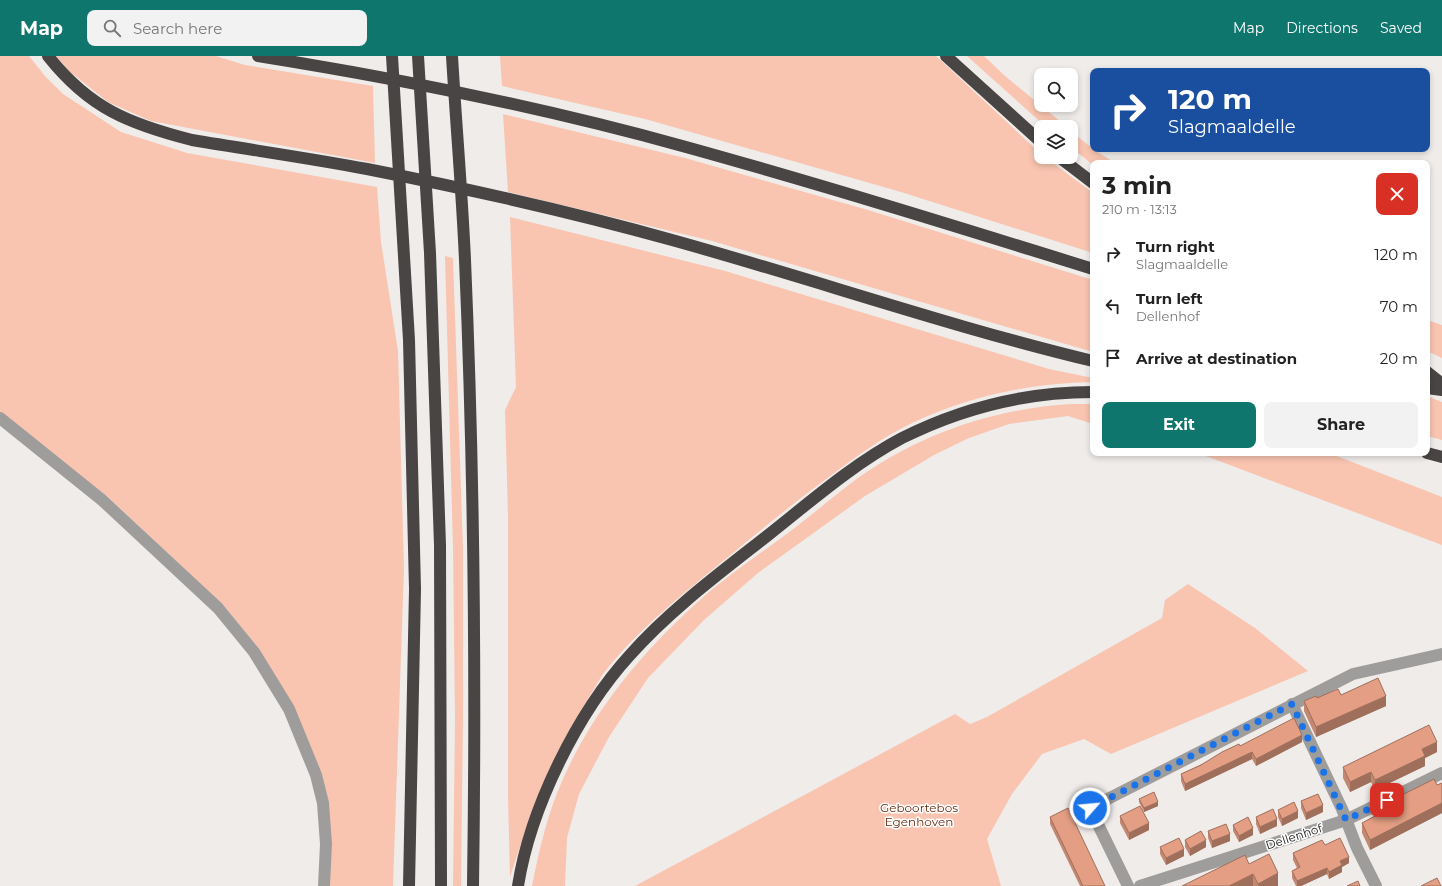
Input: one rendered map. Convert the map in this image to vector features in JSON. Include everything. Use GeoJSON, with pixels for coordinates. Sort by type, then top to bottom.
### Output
{"type":"FeatureCollection","features":[{"type":"Feature","properties":{"kind":"highway"},"geometry":{"type":"LineString","coordinates":[[48,56],[80,91],[104,108],[136,124],[192,140],[367,169],[534,205],[670,239],[806,278],[1034,347],[1090,360]]}},
{"type":"Feature","properties":{"kind":"highway"},"geometry":{"type":"LineString","coordinates":[[258,56],[514,104],[685,147],[887,205],[1090,268]]}},
{"type":"Feature","properties":{"kind":"highway"},"geometry":{"type":"LineString","coordinates":[[392,56],[409,340],[414,589],[409,886]]}},
{"type":"Feature","properties":{"kind":"highway"},"geometry":{"type":"LineString","coordinates":[[418,56],[430,253],[440,545],[441,886]]}},
{"type":"Feature","properties":{"kind":"highway"},"geometry":{"type":"LineString","coordinates":[[452,56],[465,260],[473,547],[475,715],[473,886]]}},
{"type":"Feature","properties":{"kind":"highway"},"geometry":{"type":"LineString","coordinates":[[946,56],[1034,136]]}},
{"type":"Feature","properties":{"kind":"highway"},"geometry":{"type":"LineString","coordinates":[[1068,164],[1090,181]]}},
{"type":"Feature","properties":{"kind":"highway"},"geometry":{"type":"LineString","coordinates":[[1430,374],[1442,384]]}},
{"type":"Feature","properties":{"kind":"highway"},"geometry":{"type":"LineString","coordinates":[[1430,388],[1442,390]]}},
{"type":"Feature","properties":{"kind":"highway"},"geometry":{"type":"LineString","coordinates":[[518,886],[534,820],[558,765],[588,710],[628,656],[677,609],[713,578],[834,483],[901,439],[941,421],[982,407],[1016,398],[1060,392],[1090,392]]}},
{"type":"Feature","properties":{"kind":"highway"},"geometry":{"type":"LineString","coordinates":[[1430,454],[1442,457]]}},
{"type":"Feature","properties":{"kind":"street"},"geometry":{"type":"LineString","coordinates":[[0,418],[102,500],[218,608],[254,652],[289,708],[316,776],[323,803],[326,844],[324,886]]}},
{"type":"Feature","properties":{"kind":"street"},"geometry":{"type":"LineString","coordinates":[[1128,886],[1090,808],[1353,674],[1442,654]]}},
{"type":"Feature","properties":{"kind":"street"},"geometry":{"type":"LineString","coordinates":[[1292,704],[1376,886]]}},
{"type":"Feature","properties":{"kind":"street","name":"Dellenhof"},"geometry":{"type":"LineString","coordinates":[[1140,886],[1346,820],[1442,773]]}},
{"type":"Feature","properties":{"kind":"green space"},"geometry":{"type":"Polygon","coordinates":[[[0,56],[29,56],[45,76],[63,94],[121,132],[187,153],[377,187],[381,242],[398,351],[404,569],[393,886],[329,886],[328,805],[294,707],[256,645],[224,606],[108,497],[0,412],[0,56]]]}},
{"type":"Feature","properties":{"kind":"green space"},"geometry":{"type":"Polygon","coordinates":[[[56,56],[216,56],[245,65],[373,86],[375,163],[151,121],[108,102],[69,71],[56,56]]]}},
{"type":"Feature","properties":{"kind":"green space"},"geometry":{"type":"Polygon","coordinates":[[[500,56],[936,56],[1034,147],[1034,164],[1054,164],[1090,191],[1090,252],[901,192],[645,119],[502,86],[500,56]]]}},
{"type":"Feature","properties":{"kind":"green space"},"geometry":{"type":"Polygon","coordinates":[[[967,56],[984,56],[1034,100],[1034,112],[1049,112],[1058,120],[1038,120],[967,56]]]}},
{"type":"Feature","properties":{"kind":"green space"},"geometry":{"type":"Polygon","coordinates":[[[503,114],[685,158],[868,210],[1090,279],[1090,351],[712,241],[508,192],[503,114]]]}},
{"type":"Feature","properties":{"kind":"green space"},"geometry":{"type":"Polygon","coordinates":[[[1078,137],[1090,147],[1090,152],[1098,152],[1110,160],[1090,160],[1090,163],[1078,153],[1078,137]]]}},
{"type":"Feature","properties":{"kind":"green space"},"geometry":{"type":"Polygon","coordinates":[[[510,217],[725,271],[1049,369],[1090,377],[1090,382],[1023,388],[978,398],[955,405],[901,428],[861,453],[806,494],[678,598],[631,642],[603,674],[574,722],[543,786],[510,877],[508,797],[508,515],[505,410],[516,387],[510,217]]]}},
{"type":"Feature","properties":{"kind":"green space"},"geometry":{"type":"Polygon","coordinates":[[[445,256],[453,258],[463,548],[461,886],[453,886],[455,719],[453,548],[445,256]]]}},
{"type":"Feature","properties":{"kind":"green space"},"geometry":{"type":"Polygon","coordinates":[[[1430,321],[1442,325],[1442,358],[1430,352],[1430,321]]]}},
{"type":"Feature","properties":{"kind":"green space"},"geometry":{"type":"Polygon","coordinates":[[[1430,397],[1442,402],[1442,440],[1430,437],[1430,397]]]}},
{"type":"Feature","properties":{"kind":"green space"},"geometry":{"type":"Polygon","coordinates":[[[1090,404],[1090,423],[1068,416],[1009,424],[969,438],[934,455],[865,496],[758,573],[704,620],[648,678],[609,737],[579,794],[567,838],[565,886],[532,886],[548,818],[575,753],[605,705],[622,682],[659,639],[679,619],[722,581],[792,530],[850,484],[900,452],[954,428],[1012,412],[1041,407],[1090,404]]]}},
{"type":"Feature","properties":{"kind":"green space"},"geometry":{"type":"Polygon","coordinates":[[[1206,456],[1337,456],[1442,497],[1442,545],[1206,456]]]}},
{"type":"Feature","properties":{"kind":"green space","name":"Geboortebos Egenhoven"},"geometry":{"type":"Polygon","coordinates":[[[1188,584],[1255,628],[1308,671],[1111,754],[1084,739],[1042,754],[1012,794],[987,839],[1001,886],[635,886],[955,714],[970,724],[987,717],[1162,618],[1165,600],[1188,584]]]}},
{"type":"Feature","properties":{"kind":"building"},"geometry":{"type":"Polygon","coordinates":[[[1378,678],[1386,696],[1316,727],[1304,701],[1316,696],[1317,698],[1338,689],[1341,695],[1378,678]]]}},
{"type":"Feature","properties":{"kind":"building"},"geometry":{"type":"Polygon","coordinates":[[[1294,718],[1302,735],[1256,759],[1252,752],[1185,784],[1181,774],[1201,765],[1222,752],[1239,744],[1240,746],[1294,718]]]}},
{"type":"Feature","properties":{"kind":"building"},"geometry":{"type":"Polygon","coordinates":[[[1429,725],[1437,742],[1422,749],[1425,756],[1375,780],[1371,772],[1350,782],[1343,767],[1429,725]]]}},
{"type":"Feature","properties":{"kind":"building"},"geometry":{"type":"Polygon","coordinates":[[[1434,779],[1437,785],[1442,783],[1442,803],[1370,840],[1362,823],[1381,813],[1378,807],[1434,779]]]}},
{"type":"Feature","properties":{"kind":"building"},"geometry":{"type":"Polygon","coordinates":[[[1154,792],[1158,802],[1144,808],[1139,799],[1154,792]]]}},
{"type":"Feature","properties":{"kind":"building"},"geometry":{"type":"Polygon","coordinates":[[[1318,794],[1323,805],[1306,813],[1301,801],[1318,794]]]}},
{"type":"Feature","properties":{"kind":"building"},"geometry":{"type":"Polygon","coordinates":[[[1294,802],[1298,811],[1282,819],[1278,810],[1294,802]]]}},
{"type":"Feature","properties":{"kind":"building"},"geometry":{"type":"Polygon","coordinates":[[[1140,806],[1149,823],[1129,833],[1120,816],[1140,806]]]}},
{"type":"Feature","properties":{"kind":"building"},"geometry":{"type":"Polygon","coordinates":[[[1068,808],[1105,886],[1083,886],[1050,817],[1068,808]]]}},
{"type":"Feature","properties":{"kind":"building"},"geometry":{"type":"Polygon","coordinates":[[[1273,809],[1277,819],[1260,827],[1256,817],[1273,809]]]}},
{"type":"Feature","properties":{"kind":"building"},"geometry":{"type":"Polygon","coordinates":[[[1248,817],[1253,828],[1239,836],[1233,825],[1248,817]]]}},
{"type":"Feature","properties":{"kind":"building"},"geometry":{"type":"Polygon","coordinates":[[[1226,824],[1230,834],[1212,841],[1208,831],[1226,824]]]}},
{"type":"Feature","properties":{"kind":"building"},"geometry":{"type":"Polygon","coordinates":[[[1201,831],[1206,840],[1190,849],[1185,840],[1201,831]]]}},
{"type":"Feature","properties":{"kind":"building"},"geometry":{"type":"Polygon","coordinates":[[[1179,838],[1184,849],[1166,858],[1160,847],[1179,838]]]}},
{"type":"Feature","properties":{"kind":"building"},"geometry":{"type":"Polygon","coordinates":[[[1340,838],[1349,857],[1340,861],[1342,865],[1329,872],[1327,868],[1297,881],[1292,871],[1300,867],[1293,853],[1322,840],[1325,845],[1340,838]]]}},
{"type":"Feature","properties":{"kind":"building"},"geometry":{"type":"Polygon","coordinates":[[[1269,854],[1278,873],[1258,884],[1253,874],[1229,886],[1182,886],[1245,855],[1249,864],[1269,854]]]}},
{"type":"Feature","properties":{"kind":"building"},"geometry":{"type":"Polygon","coordinates":[[[1437,878],[1441,886],[1421,886],[1437,878]]]}},
{"type":"Feature","properties":{"kind":"building"},"geometry":{"type":"Polygon","coordinates":[[[1358,881],[1360,886],[1347,886],[1358,881]]]}},
{"type":"Feature","properties":{"kind":"route"},"geometry":{"type":"LineString","coordinates":[[1090,808],[1292,704],[1346,820],[1387,800]]}}]}
